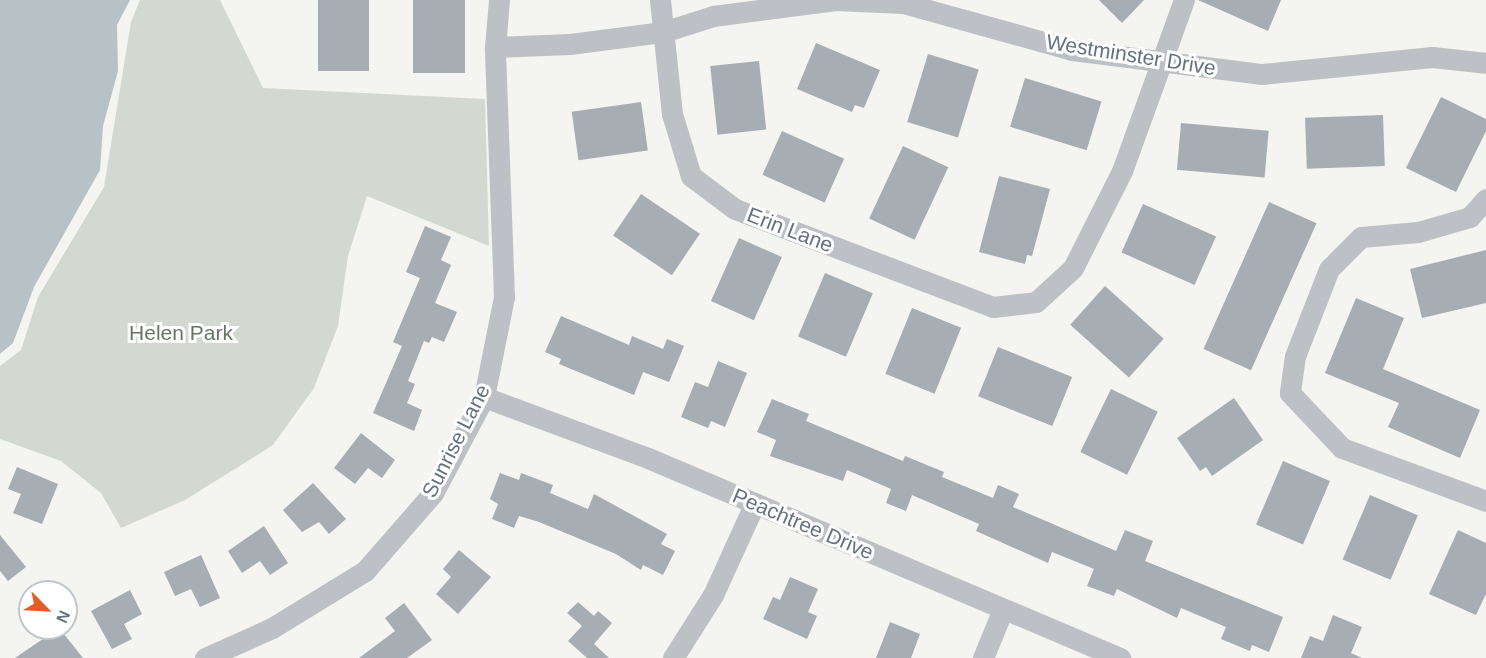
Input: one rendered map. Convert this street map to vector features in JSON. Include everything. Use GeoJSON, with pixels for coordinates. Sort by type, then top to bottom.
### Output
{"type":"FeatureCollection","features":[{"type":"Feature","properties":{"kind":"street","name":"Sunrise Lane"},"geometry":{"type":"LineString","coordinates":[[205,658],[272,628],[365,571],[433,493],[484,397],[504,297],[495,47],[499,0]]}},
{"type":"Feature","properties":{"kind":"street","name":"Erin Lane"},"geometry":{"type":"LineString","coordinates":[[660,0],[672,114],[692,176],[735,209],[993,307],[1036,302],[1073,268],[1122,171],[1158,63]]}},
{"type":"Feature","properties":{"kind":"street","name":"Westminster Drive"},"geometry":{"type":"LineString","coordinates":[[495,47],[570,44],[663,32],[713,16],[836,0],[904,1],[1072,50],[1158,63],[1262,74],[1432,57],[1486,63]]}},
{"type":"Feature","properties":{"kind":"street"},"geometry":{"type":"LineString","coordinates":[[1158,63],[1184,0]]}},
{"type":"Feature","properties":{"kind":"street"},"geometry":{"type":"LineString","coordinates":[[1486,199],[1470,217],[1418,231],[1361,237],[1329,269],[1295,356],[1290,393],[1342,448],[1486,501]]}},
{"type":"Feature","properties":{"kind":"street","name":"Peachtree Drive"},"geometry":{"type":"LineString","coordinates":[[484,397],[755,503],[1120,658]]}},
{"type":"Feature","properties":{"kind":"street"},"geometry":{"type":"LineString","coordinates":[[673,658],[713,595],[755,503]]}},
{"type":"Feature","properties":{"kind":"street"},"geometry":{"type":"LineString","coordinates":[[983,658],[1003,609]]}},
{"type":"Feature","properties":{"kind":"green space","name":"Helen Park"},"geometry":{"type":"Polygon","coordinates":[[[140,0],[220,0],[263,88],[485,99],[489,246],[367,196],[348,256],[338,326],[314,388],[273,445],[185,500],[121,528],[101,493],[61,461],[0,439],[0,366],[21,350],[38,297],[104,187],[131,22],[140,0]]]}},
{"type":"Feature","properties":{"kind":"shaded area"},"geometry":{"type":"Polygon","coordinates":[[[0,0],[130,0],[117,25],[118,71],[103,126],[100,170],[34,287],[13,343],[0,354],[0,0]]]}},
{"type":"Feature","properties":{"kind":"building"},"geometry":{"type":"Polygon","coordinates":[[[318,0],[369,0],[369,71],[318,71],[318,0]]]}},
{"type":"Feature","properties":{"kind":"building"},"geometry":{"type":"Polygon","coordinates":[[[413,0],[465,0],[465,73],[413,73],[413,0]]]}},
{"type":"Feature","properties":{"kind":"building"},"geometry":{"type":"Polygon","coordinates":[[[1099,0],[1144,0],[1122,23],[1099,0]]]}},
{"type":"Feature","properties":{"kind":"building"},"geometry":{"type":"Polygon","coordinates":[[[1198,0],[1281,0],[1268,31],[1198,0]]]}},
{"type":"Feature","properties":{"kind":"building"},"geometry":{"type":"Polygon","coordinates":[[[816,43],[880,70],[864,108],[855,105],[852,112],[797,89],[816,43]]]}},
{"type":"Feature","properties":{"kind":"building"},"geometry":{"type":"Polygon","coordinates":[[[928,54],[979,69],[958,137],[907,122],[928,54]]]}},
{"type":"Feature","properties":{"kind":"building"},"geometry":{"type":"Polygon","coordinates":[[[759,61],[766,130],[717,135],[710,66],[759,61]]]}},
{"type":"Feature","properties":{"kind":"building"},"geometry":{"type":"Polygon","coordinates":[[[1025,78],[1102,101],[1087,150],[1010,127],[1025,78]]]}},
{"type":"Feature","properties":{"kind":"building"},"geometry":{"type":"Polygon","coordinates":[[[1441,97],[1486,119],[1486,131],[1456,192],[1406,168],[1441,97]]]}},
{"type":"Feature","properties":{"kind":"building"},"geometry":{"type":"Polygon","coordinates":[[[641,102],[648,151],[579,160],[572,112],[641,102]]]}},
{"type":"Feature","properties":{"kind":"building"},"geometry":{"type":"Polygon","coordinates":[[[1383,115],[1385,166],[1307,169],[1305,118],[1383,115]]]}},
{"type":"Feature","properties":{"kind":"building"},"geometry":{"type":"Polygon","coordinates":[[[1181,123],[1269,131],[1265,177],[1177,170],[1181,123]]]}},
{"type":"Feature","properties":{"kind":"building"},"geometry":{"type":"Polygon","coordinates":[[[782,131],[844,159],[825,203],[762,175],[782,131]]]}},
{"type":"Feature","properties":{"kind":"building"},"geometry":{"type":"Polygon","coordinates":[[[903,146],[948,167],[915,240],[869,219],[903,146]]]}},
{"type":"Feature","properties":{"kind":"building"},"geometry":{"type":"Polygon","coordinates":[[[999,176],[1050,189],[1032,256],[1027,255],[1025,264],[979,252],[999,176]]]}},
{"type":"Feature","properties":{"kind":"building"},"geometry":{"type":"Polygon","coordinates":[[[641,194],[700,234],[672,275],[613,235],[641,194]]]}},
{"type":"Feature","properties":{"kind":"building"},"geometry":{"type":"Polygon","coordinates":[[[1269,202],[1317,223],[1251,370],[1204,349],[1269,202]]]}},
{"type":"Feature","properties":{"kind":"building"},"geometry":{"type":"Polygon","coordinates":[[[1143,204],[1216,237],[1195,285],[1121,252],[1143,204]]]}},
{"type":"Feature","properties":{"kind":"building"},"geometry":{"type":"Polygon","coordinates":[[[425,226],[451,237],[441,260],[451,265],[435,303],[457,312],[444,342],[432,337],[429,343],[424,341],[408,381],[415,384],[407,403],[422,410],[414,431],[373,413],[402,346],[393,342],[420,278],[406,272],[425,226]]]}},
{"type":"Feature","properties":{"kind":"building"},"geometry":{"type":"Polygon","coordinates":[[[739,238],[782,257],[754,320],[711,301],[739,238]]]}},
{"type":"Feature","properties":{"kind":"building"},"geometry":{"type":"Polygon","coordinates":[[[1486,250],[1486,303],[1422,318],[1410,269],[1486,250]]]}},
{"type":"Feature","properties":{"kind":"building"},"geometry":{"type":"Polygon","coordinates":[[[825,273],[873,293],[846,357],[798,337],[825,273]]]}},
{"type":"Feature","properties":{"kind":"building"},"geometry":{"type":"Polygon","coordinates":[[[1105,286],[1164,339],[1129,378],[1070,325],[1105,286]]]}},
{"type":"Feature","properties":{"kind":"building"},"geometry":{"type":"Polygon","coordinates":[[[1356,298],[1404,318],[1383,369],[1480,410],[1460,458],[1388,427],[1399,403],[1325,373],[1356,298]]]}},
{"type":"Feature","properties":{"kind":"building"},"geometry":{"type":"Polygon","coordinates":[[[912,308],[961,328],[935,394],[885,374],[912,308]]]}},
{"type":"Feature","properties":{"kind":"building"},"geometry":{"type":"Polygon","coordinates":[[[561,316],[629,345],[632,336],[663,349],[667,339],[684,346],[669,382],[643,372],[634,395],[559,364],[561,359],[545,352],[561,316]]]}},
{"type":"Feature","properties":{"kind":"building"},"geometry":{"type":"Polygon","coordinates":[[[998,347],[1072,377],[1052,426],[978,396],[998,347]]]}},
{"type":"Feature","properties":{"kind":"building"},"geometry":{"type":"Polygon","coordinates":[[[718,361],[747,373],[725,427],[711,421],[708,428],[681,417],[695,382],[708,387],[718,361]]]}},
{"type":"Feature","properties":{"kind":"building"},"geometry":{"type":"Polygon","coordinates":[[[1111,389],[1158,412],[1127,475],[1080,452],[1111,389]]]}},
{"type":"Feature","properties":{"kind":"building"},"geometry":{"type":"Polygon","coordinates":[[[1234,398],[1263,440],[1212,476],[1206,467],[1200,471],[1177,438],[1234,398]]]}},
{"type":"Feature","properties":{"kind":"building"},"geometry":{"type":"Polygon","coordinates":[[[772,399],[809,414],[806,421],[903,461],[905,456],[944,472],[942,477],[993,498],[998,485],[1019,494],[1013,507],[1116,551],[1125,530],[1153,541],[1145,561],[1283,617],[1269,652],[1252,645],[1250,651],[1221,639],[1226,627],[1181,608],[1177,618],[1117,589],[1114,596],[1087,586],[1094,569],[1052,552],[1048,563],[976,531],[979,524],[912,495],[906,511],[886,503],[891,489],[847,470],[843,481],[770,456],[776,440],[757,432],[772,399]]]}},
{"type":"Feature","properties":{"kind":"building"},"geometry":{"type":"Polygon","coordinates":[[[361,433],[395,460],[382,478],[368,468],[355,484],[334,468],[361,433]]]}},
{"type":"Feature","properties":{"kind":"building"},"geometry":{"type":"Polygon","coordinates":[[[1283,461],[1330,481],[1303,544],[1256,525],[1283,461]]]}},
{"type":"Feature","properties":{"kind":"building"},"geometry":{"type":"Polygon","coordinates":[[[17,467],[58,484],[42,524],[13,513],[21,494],[8,489],[17,467]]]}},
{"type":"Feature","properties":{"kind":"building"},"geometry":{"type":"Polygon","coordinates":[[[500,473],[519,480],[521,473],[553,485],[550,493],[588,509],[594,494],[667,534],[661,544],[675,551],[663,575],[643,565],[641,570],[616,554],[539,522],[519,516],[514,528],[492,519],[498,504],[490,499],[500,473]]]}},
{"type":"Feature","properties":{"kind":"building"},"geometry":{"type":"Polygon","coordinates":[[[313,483],[346,519],[329,534],[319,522],[302,532],[283,510],[313,483]]]}},
{"type":"Feature","properties":{"kind":"building"},"geometry":{"type":"Polygon","coordinates":[[[1370,495],[1418,515],[1391,580],[1343,559],[1370,495]]]}},
{"type":"Feature","properties":{"kind":"building"},"geometry":{"type":"Polygon","coordinates":[[[264,526],[288,563],[270,575],[260,561],[242,573],[228,551],[264,526]]]}},
{"type":"Feature","properties":{"kind":"building"},"geometry":{"type":"Polygon","coordinates":[[[1458,530],[1486,543],[1486,594],[1476,615],[1429,594],[1458,530]]]}},
{"type":"Feature","properties":{"kind":"building"},"geometry":{"type":"Polygon","coordinates":[[[0,535],[26,567],[8,581],[0,571],[0,535]]]}},
{"type":"Feature","properties":{"kind":"building"},"geometry":{"type":"Polygon","coordinates":[[[459,550],[491,577],[458,614],[436,594],[451,577],[443,569],[459,550]]]}},
{"type":"Feature","properties":{"kind":"building"},"geometry":{"type":"Polygon","coordinates":[[[201,555],[220,598],[200,607],[191,589],[175,596],[164,572],[201,555]]]}},
{"type":"Feature","properties":{"kind":"building"},"geometry":{"type":"Polygon","coordinates":[[[790,577],[818,589],[808,612],[817,616],[807,639],[763,619],[773,597],[780,600],[790,577]]]}},
{"type":"Feature","properties":{"kind":"building"},"geometry":{"type":"Polygon","coordinates":[[[130,590],[142,614],[124,624],[132,639],[112,649],[91,611],[130,590]]]}},
{"type":"Feature","properties":{"kind":"building"},"geometry":{"type":"Polygon","coordinates":[[[578,602],[594,616],[598,611],[612,623],[594,644],[609,658],[587,658],[568,641],[582,626],[567,613],[578,602]]]}},
{"type":"Feature","properties":{"kind":"building"},"geometry":{"type":"Polygon","coordinates":[[[404,603],[432,640],[407,658],[359,658],[395,631],[385,618],[404,603]]]}},
{"type":"Feature","properties":{"kind":"building"},"geometry":{"type":"Polygon","coordinates":[[[1333,615],[1362,627],[1351,653],[1362,658],[1301,658],[1310,636],[1323,641],[1333,615]]]}},
{"type":"Feature","properties":{"kind":"building"},"geometry":{"type":"Polygon","coordinates":[[[890,622],[920,634],[911,658],[876,658],[890,622]]]}},
{"type":"Feature","properties":{"kind":"building"},"geometry":{"type":"Polygon","coordinates":[[[41,640],[69,640],[83,658],[15,658],[41,640]]]}}]}
